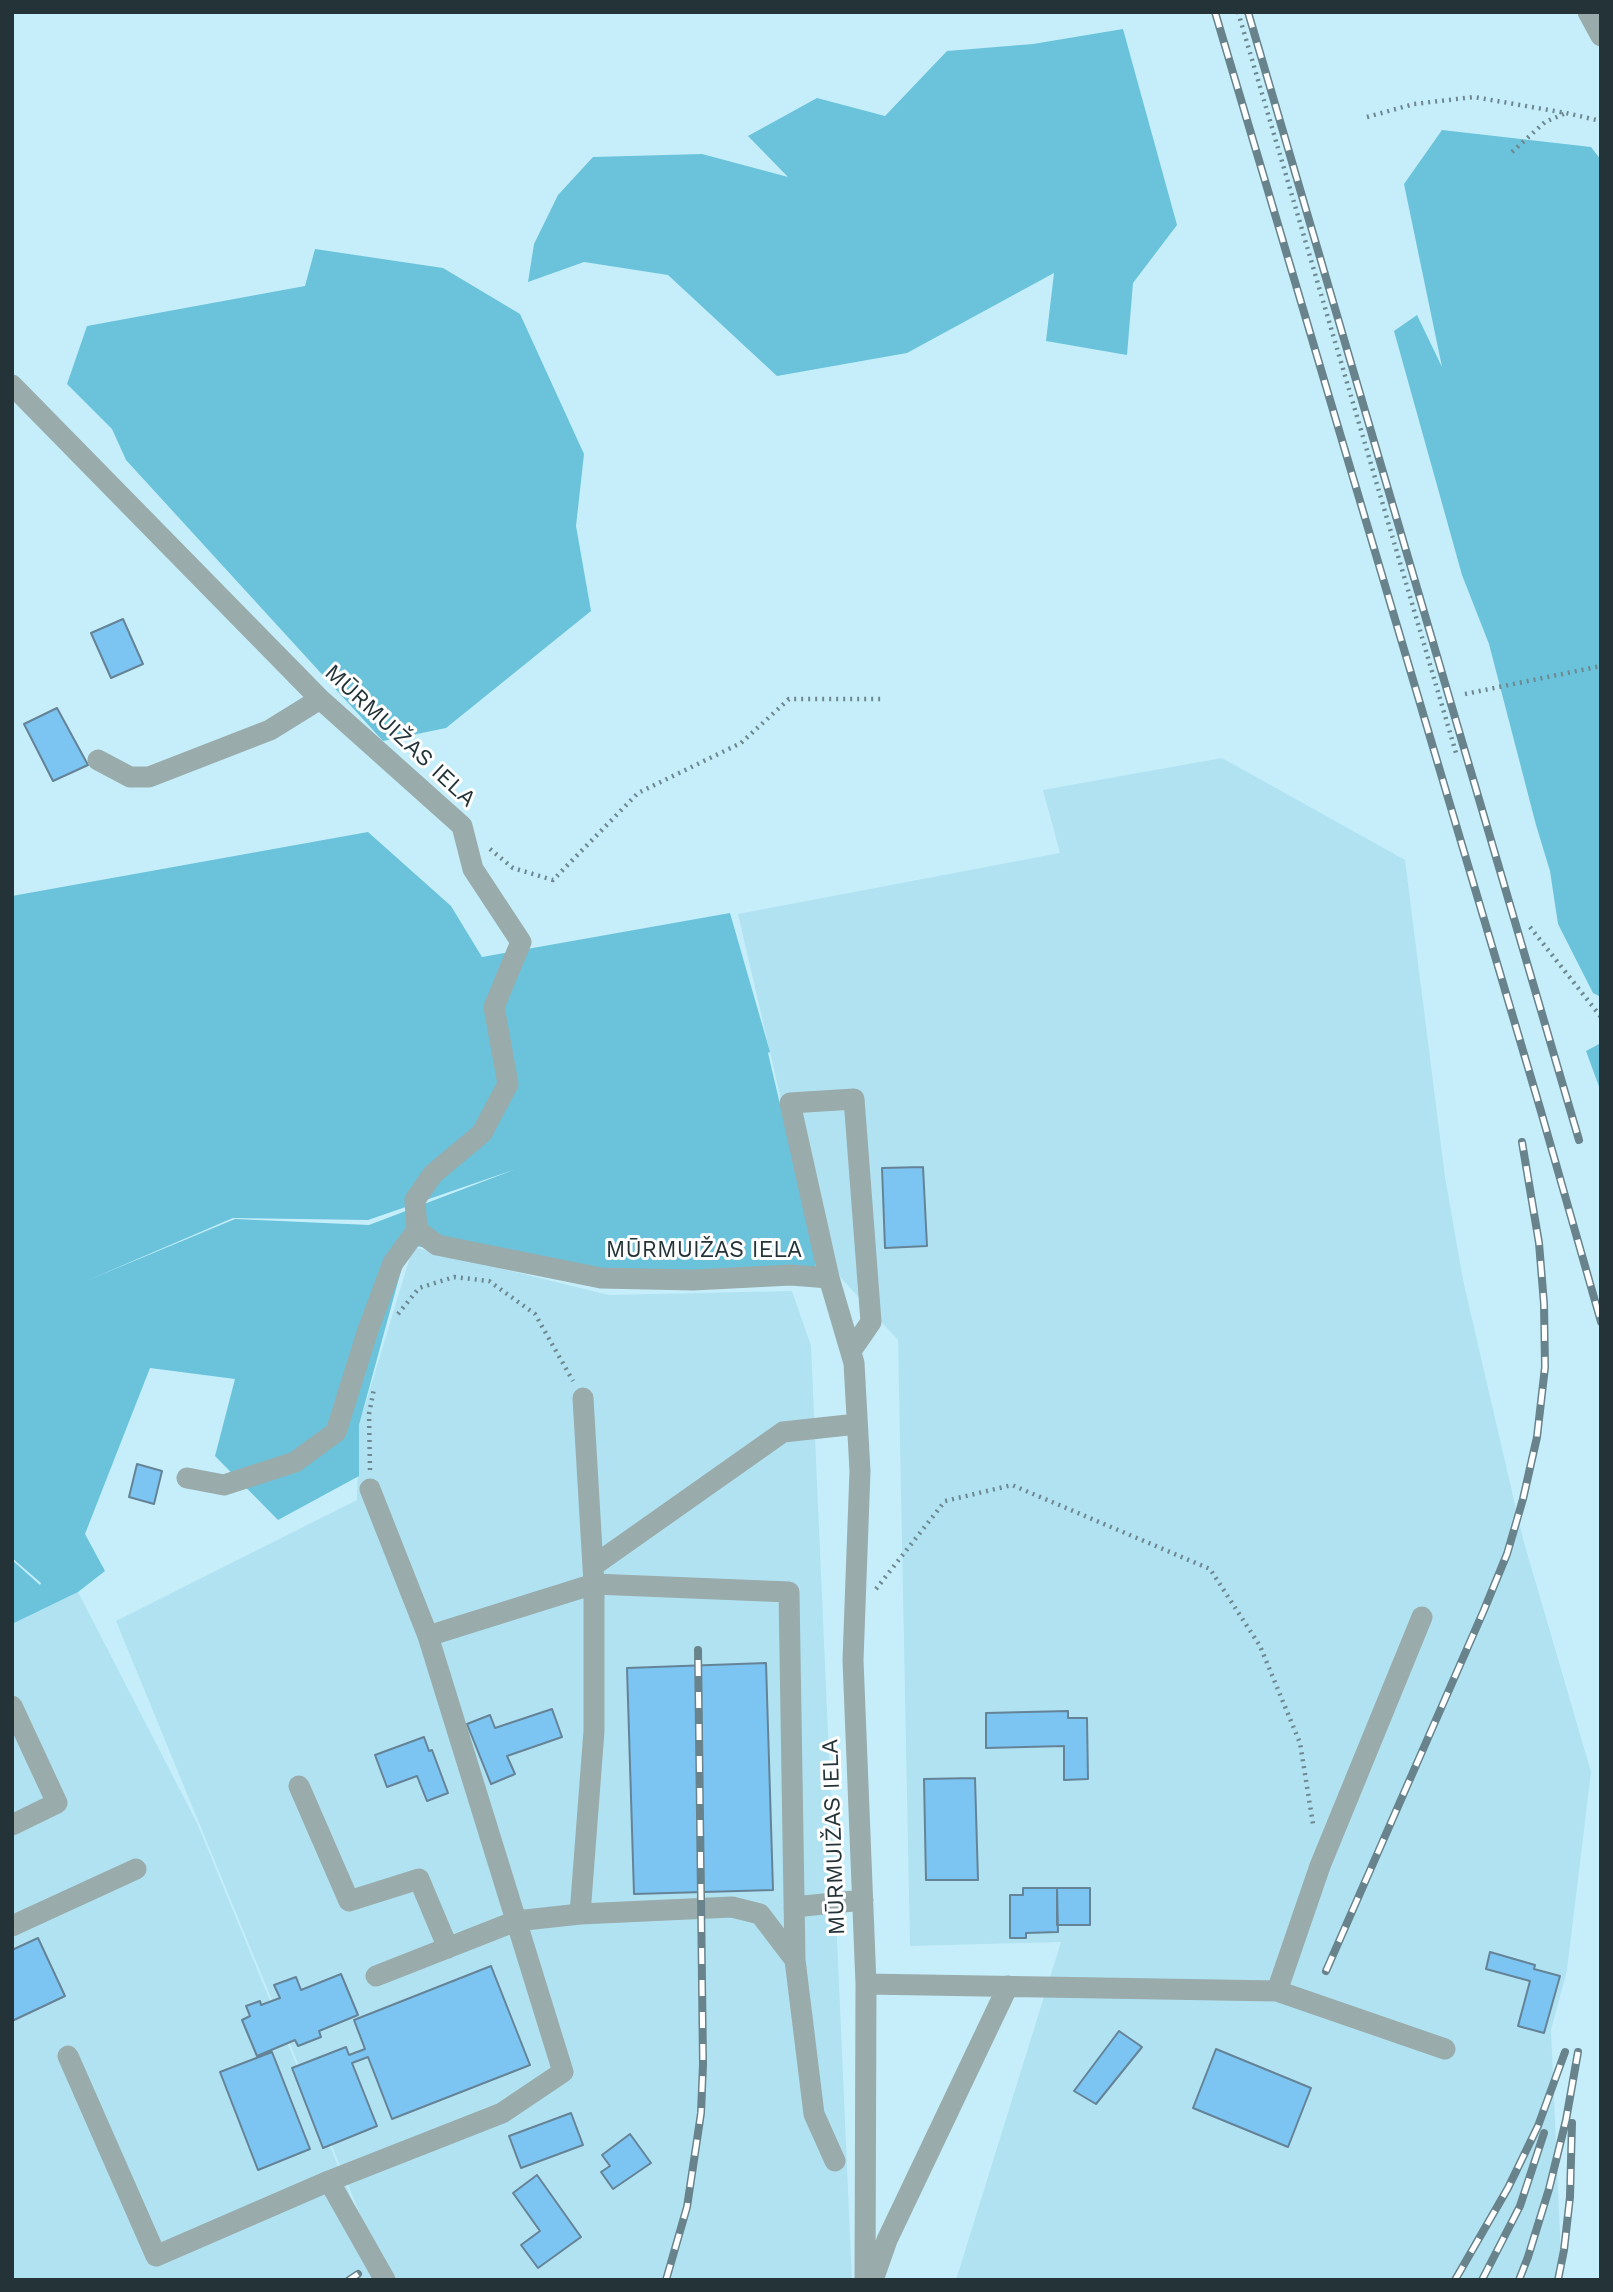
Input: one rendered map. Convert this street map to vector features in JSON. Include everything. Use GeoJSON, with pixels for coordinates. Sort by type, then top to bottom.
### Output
{"type":"FeatureCollection","features":[{"type":"Feature","properties":{"kind":"street"},"geometry":{"type":"LineString","coordinates":[[1588,12],[1601,36]]}},
{"type":"Feature","properties":{"kind":"street","name":"MŪRMUIŽAS IELA"},"geometry":{"type":"LineString","coordinates":[[12,385],[320,699],[462,826],[473,869],[521,942],[494,1007],[508,1084],[482,1133],[433,1174],[415,1200],[417,1230],[436,1245],[601,1278],[693,1280],[791,1275],[828,1278]]}},
{"type":"Feature","properties":{"kind":"street"},"geometry":{"type":"LineString","coordinates":[[98,760],[130,777],[149,776],[270,730],[320,699]]}},
{"type":"Feature","properties":{"kind":"street","name":"MŪRMUIŽAS IELA"},"geometry":{"type":"LineString","coordinates":[[851,1351],[871,1322],[854,1099],[790,1103],[828,1278],[854,1363],[860,1471],[853,1660],[866,1984],[865,2280]]}},
{"type":"Feature","properties":{"kind":"street"},"geometry":{"type":"LineString","coordinates":[[187,1478],[224,1485],[295,1462],[336,1432],[368,1330],[393,1263],[417,1230]]}},
{"type":"Feature","properties":{"kind":"street"},"geometry":{"type":"LineString","coordinates":[[580,1914],[594,1731],[594,1575],[583,1398]]}},
{"type":"Feature","properties":{"kind":"street"},"geometry":{"type":"LineString","coordinates":[[428,1636],[594,1575],[783,1432],[857,1424]]}},
{"type":"Feature","properties":{"kind":"street"},"geometry":{"type":"LineString","coordinates":[[68,2056],[156,2256],[330,2181],[502,2113],[563,2072],[428,1636],[370,1489]]}},
{"type":"Feature","properties":{"kind":"street"},"geometry":{"type":"LineString","coordinates":[[594,1575],[789,1592],[795,1960],[814,2114],[835,2161]]}},
{"type":"Feature","properties":{"kind":"street"},"geometry":{"type":"LineString","coordinates":[[1277,1990],[1320,1866],[1422,1617]]}},
{"type":"Feature","properties":{"kind":"street"},"geometry":{"type":"LineString","coordinates":[[12,1706],[58,1802],[12,1825]]}},
{"type":"Feature","properties":{"kind":"street"},"geometry":{"type":"LineString","coordinates":[[299,1786],[349,1901],[419,1880],[448,1948]]}},
{"type":"Feature","properties":{"kind":"street"},"geometry":{"type":"LineString","coordinates":[[12,1926],[135,1868]]}},
{"type":"Feature","properties":{"kind":"street"},"geometry":{"type":"LineString","coordinates":[[794,1907],[863,1900]]}},
{"type":"Feature","properties":{"kind":"street"},"geometry":{"type":"LineString","coordinates":[[376,1976],[516,1921],[580,1914],[732,1907],[760,1914],[795,1960]]}},
{"type":"Feature","properties":{"kind":"street"},"geometry":{"type":"LineString","coordinates":[[866,1984],[1277,1990],[1445,2049]]}},
{"type":"Feature","properties":{"kind":"street"},"geometry":{"type":"LineString","coordinates":[[873,2280],[887,2240],[1008,1986]]}},
{"type":"Feature","properties":{"kind":"street"},"geometry":{"type":"LineString","coordinates":[[330,2181],[385,2280]]}},
{"type":"Feature","properties":{"kind":"path"},"geometry":{"type":"LineString","coordinates":[[1238,12],[1456,754]]}},
{"type":"Feature","properties":{"kind":"path"},"geometry":{"type":"LineString","coordinates":[[1367,117],[1413,104],[1474,97],[1601,121]]}},
{"type":"Feature","properties":{"kind":"path"},"geometry":{"type":"LineString","coordinates":[[1512,152],[1545,122],[1566,113]]}},
{"type":"Feature","properties":{"kind":"path"},"geometry":{"type":"LineString","coordinates":[[1465,694],[1601,666]]}},
{"type":"Feature","properties":{"kind":"path"},"geometry":{"type":"LineString","coordinates":[[462,826],[513,868],[553,880],[638,793],[741,743],[789,699],[883,699]]}},
{"type":"Feature","properties":{"kind":"path"},"geometry":{"type":"LineString","coordinates":[[1530,927],[1601,1017]]}},
{"type":"Feature","properties":{"kind":"path"},"geometry":{"type":"LineString","coordinates":[[394,1324],[399,1313],[419,1288],[454,1277],[489,1281],[536,1314],[583,1398]]}},
{"type":"Feature","properties":{"kind":"path"},"geometry":{"type":"LineString","coordinates":[[370,1489],[369,1415],[376,1381]]}},
{"type":"Feature","properties":{"kind":"path"},"geometry":{"type":"LineString","coordinates":[[854,1616],[945,1501],[1012,1485],[1210,1569],[1260,1646],[1300,1743],[1314,1825]]}},
{"type":"Feature","properties":{"kind":"shaded area"},"geometry":{"type":"Polygon","coordinates":[[[1123,29],[1177,225],[1133,283],[1127,355],[1046,341],[1054,273],[907,353],[777,376],[668,275],[584,262],[528,282],[534,244],[558,195],[593,157],[702,154],[788,177],[748,136],[817,98],[885,116],[947,51],[1033,44],[1123,29]]]}},
{"type":"Feature","properties":{"kind":"shaded area"},"geometry":{"type":"Polygon","coordinates":[[[1442,130],[1591,147],[1601,160],[1601,997],[1593,993],[1558,924],[1550,871],[1489,644],[1462,575],[1394,331],[1417,315],[1442,367],[1404,184],[1442,130]]]}},
{"type":"Feature","properties":{"kind":"shaded area"},"geometry":{"type":"Polygon","coordinates":[[[315,249],[443,268],[520,314],[584,454],[576,526],[591,611],[446,728],[383,741],[126,460],[112,429],[67,384],[87,326],[305,286],[315,249]]]}},
{"type":"Feature","properties":{"kind":"shaded area"},"geometry":{"type":"Polygon","coordinates":[[[1222,758],[1405,860],[1445,1177],[1463,1280],[1523,1539],[1591,1772],[1567,1970],[1551,2030],[1562,2280],[956,2280],[1061,1942],[910,1946],[898,1340],[816,1251],[738,914],[1060,853],[1043,790],[1222,758]]]}},
{"type":"Feature","properties":{"kind":"shaded area"},"geometry":{"type":"Polygon","coordinates":[[[368,832],[451,906],[482,957],[730,913],[770,1052],[768,1053],[814,1250],[816,1271],[615,1275],[408,1245],[359,1425],[359,1476],[278,1520],[215,1456],[235,1379],[150,1368],[85,1534],[105,1571],[78,1592],[12,1624],[12,1560],[40,1585],[41,1583],[12,1558],[12,896],[368,832]],[[516,1169],[368,1220],[233,1218],[86,1281],[235,1219],[369,1225],[516,1169]]]}},
{"type":"Feature","properties":{"kind":"shaded area"},"geometry":{"type":"Polygon","coordinates":[[[1601,1043],[1601,1092],[1586,1051],[1601,1043]]]}},
{"type":"Feature","properties":{"kind":"shaded area"},"geometry":{"type":"Polygon","coordinates":[[[413,1247],[609,1295],[792,1291],[811,1346],[852,2280],[387,2280],[116,1621],[357,1500],[359,1425],[413,1247]]]}},
{"type":"Feature","properties":{"kind":"shaded area"},"geometry":{"type":"Polygon","coordinates":[[[78,1592],[197,1823],[385,2280],[12,2280],[12,1624],[78,1592]]]}},
{"type":"Feature","properties":{"kind":"building"},"geometry":{"type":"Polygon","coordinates":[[[123,619],[143,664],[111,678],[91,633],[123,619]]]}},
{"type":"Feature","properties":{"kind":"building"},"geometry":{"type":"Polygon","coordinates":[[[57,708],[88,765],[53,781],[24,724],[57,708]]]}},
{"type":"Feature","properties":{"kind":"building"},"geometry":{"type":"Polygon","coordinates":[[[923,1167],[927,1246],[885,1248],[882,1168],[923,1167]]]}},
{"type":"Feature","properties":{"kind":"building"},"geometry":{"type":"Polygon","coordinates":[[[137,1464],[162,1471],[154,1504],[129,1497],[137,1464]]]}},
{"type":"Feature","properties":{"kind":"building"},"geometry":{"type":"Polygon","coordinates":[[[766,1663],[773,1890],[634,1894],[627,1668],[766,1663]]]}},
{"type":"Feature","properties":{"kind":"building"},"geometry":{"type":"Polygon","coordinates":[[[552,1709],[562,1737],[507,1756],[515,1774],[491,1784],[467,1724],[490,1715],[495,1728],[552,1709]]]}},
{"type":"Feature","properties":{"kind":"building"},"geometry":{"type":"Polygon","coordinates":[[[1068,1711],[1068,1718],[1087,1718],[1088,1779],[1064,1780],[1064,1746],[986,1748],[986,1713],[1068,1711]]]}},
{"type":"Feature","properties":{"kind":"building"},"geometry":{"type":"Polygon","coordinates":[[[424,1737],[429,1751],[432,1750],[448,1793],[427,1801],[417,1776],[387,1787],[375,1755],[424,1737]]]}},
{"type":"Feature","properties":{"kind":"building"},"geometry":{"type":"Polygon","coordinates":[[[975,1778],[978,1880],[926,1880],[924,1779],[975,1778]]]}},
{"type":"Feature","properties":{"kind":"building"},"geometry":{"type":"Polygon","coordinates":[[[1023,1888],[1057,1888],[1058,1932],[1026,1933],[1026,1938],[1010,1938],[1010,1895],[1023,1895],[1023,1888]]]}},
{"type":"Feature","properties":{"kind":"building"},"geometry":{"type":"Polygon","coordinates":[[[1057,1888],[1090,1888],[1090,1925],[1057,1925],[1057,1888]]]}},
{"type":"Feature","properties":{"kind":"building"},"geometry":{"type":"Polygon","coordinates":[[[38,1938],[65,1996],[12,2021],[12,1950],[38,1938]]]}},
{"type":"Feature","properties":{"kind":"building"},"geometry":{"type":"Polygon","coordinates":[[[1490,1952],[1535,1965],[1534,1969],[1560,1976],[1544,2033],[1518,2026],[1530,1981],[1486,1969],[1490,1952]]]}},
{"type":"Feature","properties":{"kind":"building"},"geometry":{"type":"Polygon","coordinates":[[[491,1966],[530,2065],[392,2119],[368,2057],[352,2063],[377,2126],[323,2148],[292,2068],[346,2047],[349,2055],[365,2049],[354,2020],[491,1966]]]}},
{"type":"Feature","properties":{"kind":"building"},"geometry":{"type":"Polygon","coordinates":[[[341,1974],[358,2015],[319,2031],[321,2037],[298,2046],[295,2040],[257,2056],[242,2020],[250,2016],[246,2006],[260,2001],[261,2005],[280,1998],[274,1985],[296,1977],[301,1990],[341,1974]]]}},
{"type":"Feature","properties":{"kind":"building"},"geometry":{"type":"Polygon","coordinates":[[[1119,2031],[1142,2047],[1096,2104],[1074,2091],[1119,2031]]]}},
{"type":"Feature","properties":{"kind":"building"},"geometry":{"type":"Polygon","coordinates":[[[1216,2049],[1311,2088],[1288,2147],[1193,2108],[1216,2049]]]}},
{"type":"Feature","properties":{"kind":"building"},"geometry":{"type":"Polygon","coordinates":[[[272,2052],[310,2149],[258,2170],[220,2072],[272,2052]]]}},
{"type":"Feature","properties":{"kind":"building"},"geometry":{"type":"Polygon","coordinates":[[[571,2113],[583,2145],[521,2168],[509,2136],[571,2113]]]}},
{"type":"Feature","properties":{"kind":"building"},"geometry":{"type":"Polygon","coordinates":[[[630,2134],[651,2163],[613,2189],[601,2172],[610,2166],[602,2155],[630,2134]]]}},
{"type":"Feature","properties":{"kind":"building"},"geometry":{"type":"Polygon","coordinates":[[[537,2175],[581,2237],[538,2268],[521,2245],[540,2231],[513,2193],[537,2175]]]}},
{"type":"Feature","properties":{"kind":"railway"},"geometry":{"type":"LineString","coordinates":[[1215,12],[1601,1322]]}},
{"type":"Feature","properties":{"kind":"railway"},"geometry":{"type":"LineString","coordinates":[[1248,12],[1579,1140]]}},
{"type":"Feature","properties":{"kind":"railway"},"geometry":{"type":"LineString","coordinates":[[1326,1971],[1484,1610],[1507,1554],[1523,1499],[1537,1437],[1545,1367],[1539,1243],[1522,1142]]}},
{"type":"Feature","properties":{"kind":"railway"},"geometry":{"type":"LineString","coordinates":[[666,2280],[687,2207],[701,2113],[703,2064],[698,1650]]}},
{"type":"Feature","properties":{"kind":"railway"},"geometry":{"type":"LineString","coordinates":[[1455,2280],[1508,2188],[1538,2126],[1565,2052]]}},
{"type":"Feature","properties":{"kind":"railway"},"geometry":{"type":"LineString","coordinates":[[1519,2280],[1549,2189],[1566,2120],[1578,2052]]}},
{"type":"Feature","properties":{"kind":"railway"},"geometry":{"type":"LineString","coordinates":[[1558,2280],[1570,2197],[1572,2123]]}},
{"type":"Feature","properties":{"kind":"railway"},"geometry":{"type":"LineString","coordinates":[[1482,2280],[1520,2206],[1544,2133]]}},
{"type":"Feature","properties":{"kind":"railway"},"geometry":{"type":"LineString","coordinates":[[349,2280],[358,2274]]}}]}
